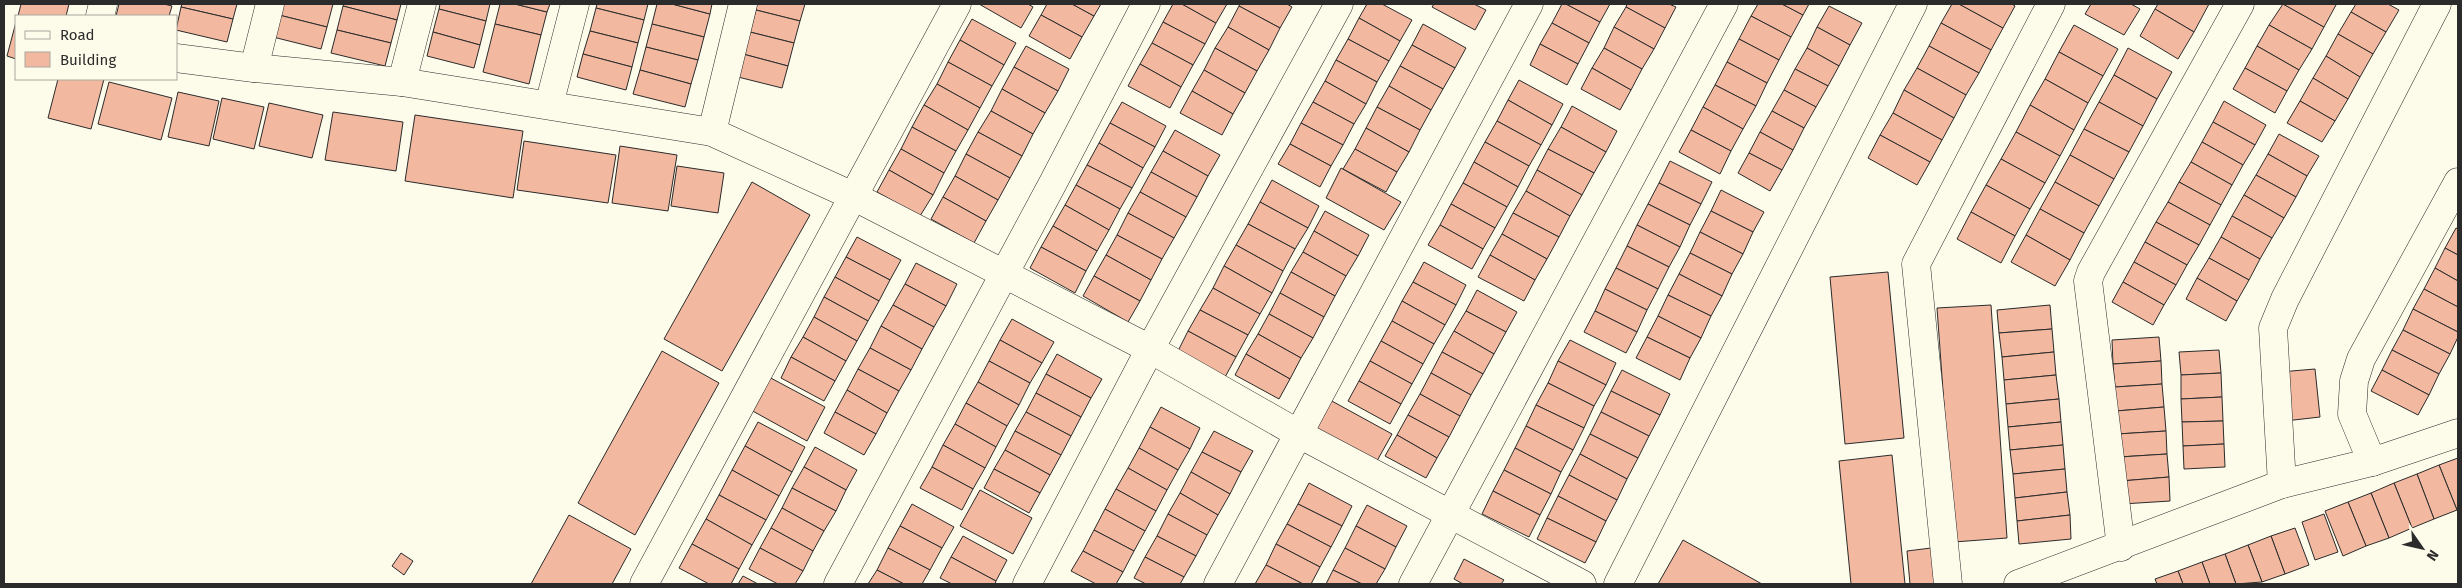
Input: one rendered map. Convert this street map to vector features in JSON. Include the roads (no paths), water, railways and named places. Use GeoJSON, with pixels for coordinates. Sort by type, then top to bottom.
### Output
{"type":"FeatureCollection","features":[{"type":"Feature","properties":{"kind":"street"},"geometry":{"type":"LineString","coordinates":[[254,68],[270,4]]}},
{"type":"Feature","properties":{"kind":"street"},"geometry":{"type":"LineString","coordinates":[[402,82],[422,4]]}},
{"type":"Feature","properties":{"kind":"street"},"geometry":{"type":"LineString","coordinates":[[549,105],[576,4]]}},
{"type":"Feature","properties":{"kind":"street"},"geometry":{"type":"LineString","coordinates":[[712,132],[744,4]]}},
{"type":"Feature","properties":{"kind":"street"},"geometry":{"type":"LineString","coordinates":[[644,584],[957,4]]}},
{"type":"Feature","properties":{"kind":"street"},"geometry":{"type":"LineString","coordinates":[[838,584],[1004,275],[1146,4]]}},
{"type":"Feature","properties":{"kind":"street"},"geometry":{"type":"LineString","coordinates":[[1026,584],[1150,349],[1339,4]]}},
{"type":"Feature","properties":{"kind":"street"},"geometry":{"type":"LineString","coordinates":[[1218,584],[1529,4]]}},
{"type":"Feature","properties":{"kind":"street"},"geometry":{"type":"LineString","coordinates":[[1413,584],[1724,4]]}},
{"type":"Feature","properties":{"kind":"street"},"geometry":{"type":"LineString","coordinates":[[1618,584],[1913,4]]}},
{"type":"Feature","properties":{"kind":"street"},"geometry":{"type":"LineString","coordinates":[[1948,584],[1916,264],[2051,4]]}},
{"type":"Feature","properties":{"kind":"street"},"geometry":{"type":"LineString","coordinates":[[2122,547],[2088,282],[2091,272],[2240,4]]}},
{"type":"Feature","properties":{"kind":"street"},"geometry":{"type":"LineString","coordinates":[[2282,484],[2274,328],[2290,291],[2437,4]]}},
{"type":"Feature","properties":{"kind":"street"},"geometry":{"type":"LineString","coordinates":[[178,58],[254,68],[402,82],[712,132],[853,196],[1150,349],[1299,434],[1582,584]]}},
{"type":"Feature","properties":{"kind":"street"},"geometry":{"type":"LineString","coordinates":[[2372,462],[2352,414],[2354,381],[2360,359],[2458,182]]}},
{"type":"Feature","properties":{"kind":"street"},"geometry":{"type":"LineString","coordinates":[[2018,584],[2122,547],[2282,484],[2372,462],[2458,433]]}}]}
